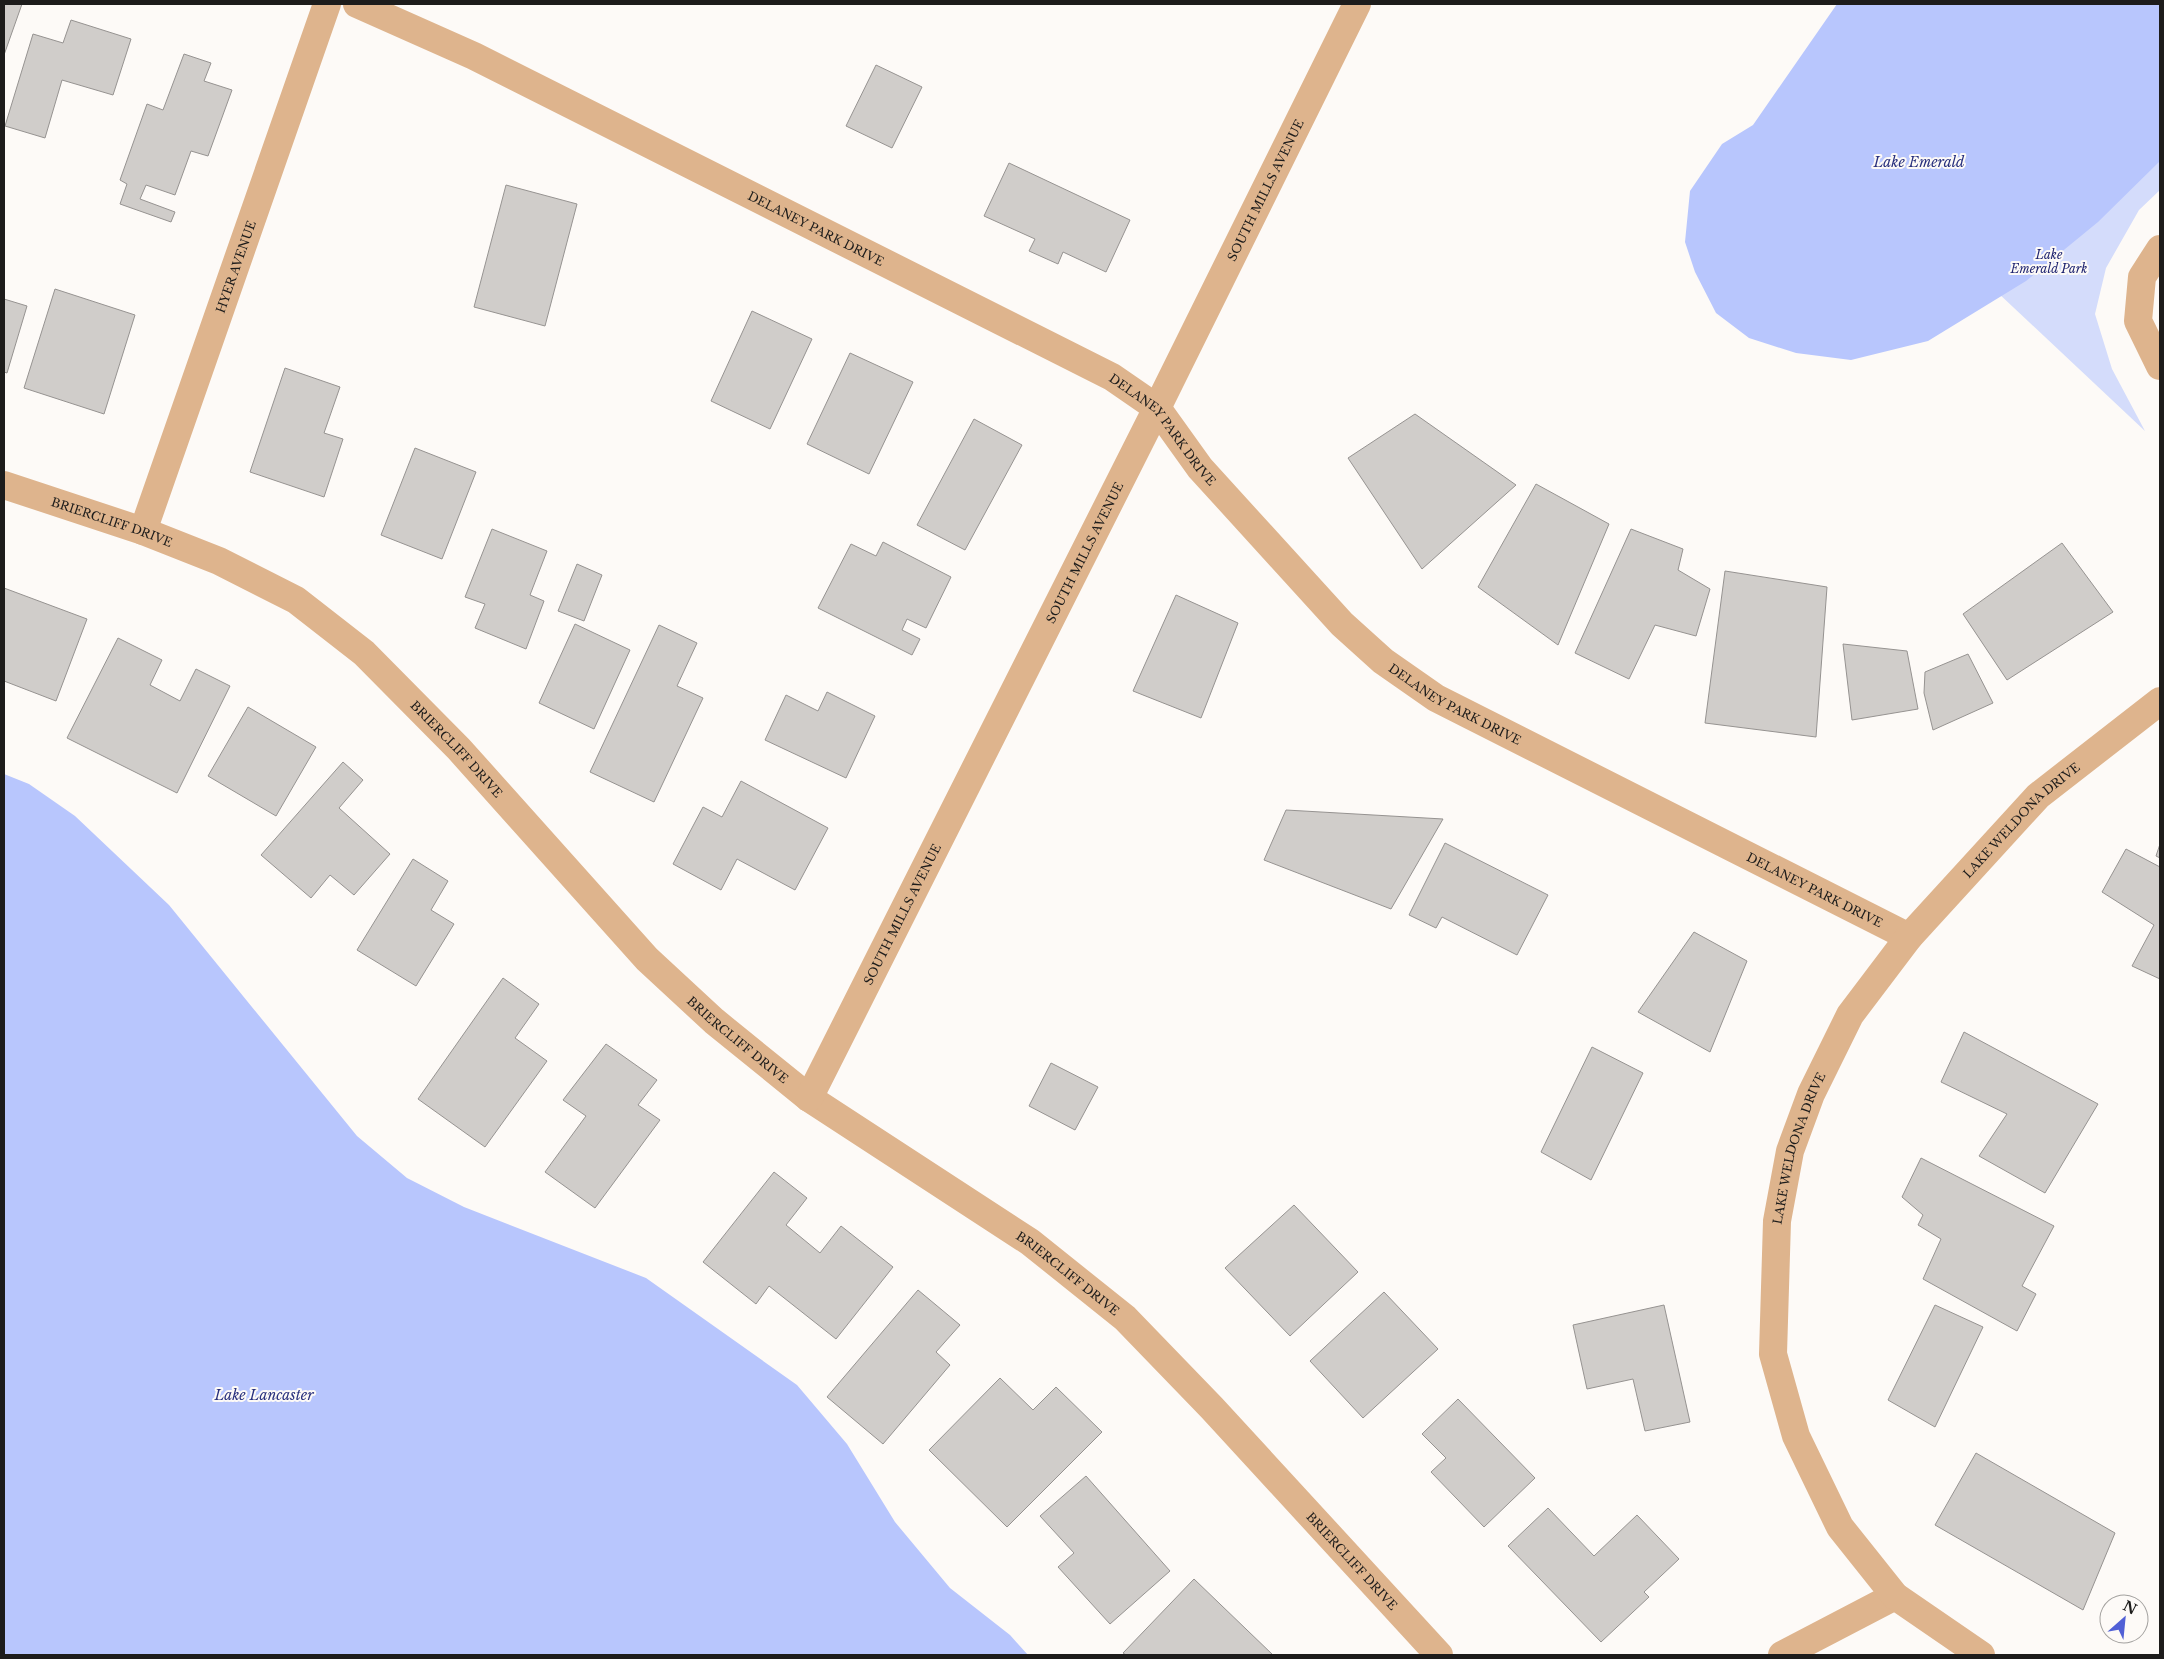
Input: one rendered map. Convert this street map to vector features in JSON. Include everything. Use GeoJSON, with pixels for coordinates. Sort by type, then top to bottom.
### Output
{"type":"FeatureCollection","features":[{"type":"Feature","properties":{"kind":"street","name":"HYER AVENUE"},"geometry":{"type":"LineString","coordinates":[[143,531],[327,4]]}},
{"type":"Feature","properties":{"kind":"street","name":"DELANEY PARK DRIVE"},"geometry":{"type":"LineString","coordinates":[[357,4],[483,60],[1112,377],[1157,408],[1200,468],[1342,624],[1383,661],[1436,698],[1909,937]]}},
{"type":"Feature","properties":{"kind":"street","name":"SOUTH MILLS AVENUE"},"geometry":{"type":"LineString","coordinates":[[809,1098],[1157,408],[1357,4]]}},
{"type":"Feature","properties":{"kind":"street"},"geometry":{"type":"LineString","coordinates":[[2160,249],[2142,277],[2138,321],[2160,366]]}},
{"type":"Feature","properties":{"kind":"street","name":"BRIERCLIFF DRIVE"},"geometry":{"type":"LineString","coordinates":[[4,485],[143,531],[219,561],[296,600],[364,654],[459,749],[647,959],[721,1027],[809,1098],[1030,1242],[1125,1318],[1212,1408],[1439,1655]]}},
{"type":"Feature","properties":{"kind":"street","name":"LAKE WELDONA DRIVE"},"geometry":{"type":"LineString","coordinates":[[1981,1655],[1895,1596],[1840,1527],[1796,1436],[1773,1354],[1777,1220],[1790,1151],[1811,1094],[1850,1015],[1909,937],[2038,796],[2160,701]]}},
{"type":"Feature","properties":{"kind":"street"},"geometry":{"type":"LineString","coordinates":[[1782,1655],[1895,1596]]}},
{"type":"Feature","properties":{"kind":"green space","name":"Lake Emerald Park"},"geometry":{"type":"Polygon","coordinates":[[[2160,93],[2160,190],[2139,210],[2106,268],[2095,314],[2112,369],[2145,431],[1963,260],[2160,93]]]}},
{"type":"Feature","properties":{"kind":"water","name":"Lake Emerald"},"geometry":{"type":"Polygon","coordinates":[[[1837,4],[2160,4],[2160,161],[2098,222],[2026,281],[1928,341],[1851,360],[1796,353],[1749,338],[1716,313],[1695,272],[1685,242],[1690,191],[1722,144],[1753,125],[1837,4]]]}},
{"type":"Feature","properties":{"kind":"water","name":"Lake Lancaster"},"geometry":{"type":"Polygon","coordinates":[[[4,774],[29,784],[75,816],[169,905],[357,1136],[407,1178],[464,1207],[646,1278],[797,1385],[847,1444],[895,1522],[950,1588],[1010,1635],[1028,1655],[4,1655],[4,774]]]}},
{"type":"Feature","properties":{"kind":"building"},"geometry":{"type":"Polygon","coordinates":[[[4,4],[22,4],[4,55],[4,4]]]}},
{"type":"Feature","properties":{"kind":"building"},"geometry":{"type":"Polygon","coordinates":[[[71,20],[131,39],[113,95],[62,80],[45,138],[5,126],[33,34],[63,43],[71,20]]]}},
{"type":"Feature","properties":{"kind":"building"},"geometry":{"type":"Polygon","coordinates":[[[184,54],[211,63],[204,81],[232,90],[208,156],[191,151],[175,195],[146,185],[140,199],[175,212],[171,222],[120,204],[127,184],[120,180],[147,104],[163,110],[184,54]]]}},
{"type":"Feature","properties":{"kind":"building"},"geometry":{"type":"Polygon","coordinates":[[[876,65],[922,87],[892,148],[846,126],[876,65]]]}},
{"type":"Feature","properties":{"kind":"building"},"geometry":{"type":"Polygon","coordinates":[[[1009,163],[1130,220],[1106,272],[1063,252],[1058,264],[1029,251],[1035,239],[984,216],[1009,163]]]}},
{"type":"Feature","properties":{"kind":"building"},"geometry":{"type":"Polygon","coordinates":[[[506,185],[577,204],[545,326],[474,307],[506,185]]]}},
{"type":"Feature","properties":{"kind":"building"},"geometry":{"type":"Polygon","coordinates":[[[55,289],[135,315],[104,414],[24,388],[55,289]]]}},
{"type":"Feature","properties":{"kind":"building"},"geometry":{"type":"Polygon","coordinates":[[[4,299],[27,306],[7,373],[4,372],[4,299]]]}},
{"type":"Feature","properties":{"kind":"building"},"geometry":{"type":"Polygon","coordinates":[[[752,311],[812,339],[770,429],[711,401],[752,311]]]}},
{"type":"Feature","properties":{"kind":"building"},"geometry":{"type":"Polygon","coordinates":[[[850,353],[913,382],[869,474],[807,444],[850,353]]]}},
{"type":"Feature","properties":{"kind":"building"},"geometry":{"type":"Polygon","coordinates":[[[285,368],[340,387],[324,433],[343,439],[324,497],[250,472],[285,368]]]}},
{"type":"Feature","properties":{"kind":"building"},"geometry":{"type":"Polygon","coordinates":[[[1415,414],[1516,485],[1422,569],[1348,458],[1415,414]]]}},
{"type":"Feature","properties":{"kind":"building"},"geometry":{"type":"Polygon","coordinates":[[[974,419],[1022,445],[965,550],[917,525],[974,419]]]}},
{"type":"Feature","properties":{"kind":"building"},"geometry":{"type":"Polygon","coordinates":[[[415,448],[476,472],[442,559],[381,535],[415,448]]]}},
{"type":"Feature","properties":{"kind":"building"},"geometry":{"type":"Polygon","coordinates":[[[1536,484],[1609,524],[1558,645],[1478,587],[1536,484]]]}},
{"type":"Feature","properties":{"kind":"building"},"geometry":{"type":"Polygon","coordinates":[[[492,529],[547,551],[530,595],[544,601],[526,649],[475,628],[485,604],[465,597],[492,529]]]}},
{"type":"Feature","properties":{"kind":"building"},"geometry":{"type":"Polygon","coordinates":[[[1631,529],[1683,549],[1678,570],[1710,589],[1696,636],[1655,625],[1629,679],[1575,653],[1631,529]]]}},
{"type":"Feature","properties":{"kind":"building"},"geometry":{"type":"Polygon","coordinates":[[[883,542],[951,577],[926,628],[907,619],[902,630],[920,639],[912,655],[818,608],[851,544],[876,556],[883,542]]]}},
{"type":"Feature","properties":{"kind":"building"},"geometry":{"type":"Polygon","coordinates":[[[2062,543],[2113,612],[2007,680],[1963,614],[2062,543]]]}},
{"type":"Feature","properties":{"kind":"building"},"geometry":{"type":"Polygon","coordinates":[[[577,564],[602,575],[584,621],[558,611],[577,564]]]}},
{"type":"Feature","properties":{"kind":"building"},"geometry":{"type":"Polygon","coordinates":[[[1725,571],[1827,587],[1816,737],[1705,723],[1725,571]]]}},
{"type":"Feature","properties":{"kind":"building"},"geometry":{"type":"Polygon","coordinates":[[[4,588],[87,619],[56,701],[4,681],[4,588]]]}},
{"type":"Feature","properties":{"kind":"building"},"geometry":{"type":"Polygon","coordinates":[[[1176,595],[1238,623],[1201,718],[1133,691],[1176,595]]]}},
{"type":"Feature","properties":{"kind":"building"},"geometry":{"type":"Polygon","coordinates":[[[575,624],[630,650],[594,729],[539,703],[575,624]]]}},
{"type":"Feature","properties":{"kind":"building"},"geometry":{"type":"Polygon","coordinates":[[[659,625],[697,643],[677,686],[703,698],[654,802],[590,772],[659,625]]]}},
{"type":"Feature","properties":{"kind":"building"},"geometry":{"type":"Polygon","coordinates":[[[118,638],[162,660],[150,685],[180,701],[196,669],[230,686],[177,793],[67,738],[118,638]]]}},
{"type":"Feature","properties":{"kind":"building"},"geometry":{"type":"Polygon","coordinates":[[[1843,644],[1907,651],[1918,709],[1852,720],[1843,644]]]}},
{"type":"Feature","properties":{"kind":"building"},"geometry":{"type":"Polygon","coordinates":[[[1968,654],[1993,703],[1933,730],[1924,693],[1925,672],[1968,654]]]}},
{"type":"Feature","properties":{"kind":"building"},"geometry":{"type":"Polygon","coordinates":[[[827,692],[875,716],[846,778],[765,740],[786,695],[818,711],[827,692]]]}},
{"type":"Feature","properties":{"kind":"building"},"geometry":{"type":"Polygon","coordinates":[[[248,707],[316,747],[276,816],[208,776],[248,707]]]}},
{"type":"Feature","properties":{"kind":"building"},"geometry":{"type":"Polygon","coordinates":[[[343,762],[363,780],[339,808],[390,854],[354,895],[330,875],[311,898],[261,855],[343,762]]]}},
{"type":"Feature","properties":{"kind":"building"},"geometry":{"type":"Polygon","coordinates":[[[741,781],[828,828],[795,890],[737,859],[721,890],[673,864],[703,807],[722,817],[741,781]]]}},
{"type":"Feature","properties":{"kind":"building"},"geometry":{"type":"Polygon","coordinates":[[[1286,810],[1443,819],[1391,909],[1264,860],[1286,810]]]}},
{"type":"Feature","properties":{"kind":"building"},"geometry":{"type":"Polygon","coordinates":[[[1445,843],[1548,895],[1517,955],[1442,917],[1436,928],[1409,915],[1445,843]]]}},
{"type":"Feature","properties":{"kind":"building"},"geometry":{"type":"Polygon","coordinates":[[[2160,844],[2160,858],[2156,856],[2160,844]]]}},
{"type":"Feature","properties":{"kind":"building"},"geometry":{"type":"Polygon","coordinates":[[[2126,849],[2160,867],[2160,979],[2132,966],[2154,925],[2102,892],[2126,849]]]}},
{"type":"Feature","properties":{"kind":"building"},"geometry":{"type":"Polygon","coordinates":[[[413,859],[448,881],[431,910],[454,924],[416,986],[357,950],[413,859]]]}},
{"type":"Feature","properties":{"kind":"building"},"geometry":{"type":"Polygon","coordinates":[[[1694,932],[1747,961],[1710,1052],[1638,1012],[1694,932]]]}},
{"type":"Feature","properties":{"kind":"building"},"geometry":{"type":"Polygon","coordinates":[[[503,978],[539,1004],[515,1038],[547,1061],[485,1147],[418,1099],[503,978]]]}},
{"type":"Feature","properties":{"kind":"building"},"geometry":{"type":"Polygon","coordinates":[[[1964,1032],[2098,1104],[2045,1193],[1979,1156],[2007,1114],[1941,1082],[1964,1032]]]}},
{"type":"Feature","properties":{"kind":"building"},"geometry":{"type":"Polygon","coordinates":[[[606,1044],[657,1080],[638,1105],[660,1120],[595,1208],[545,1172],[586,1116],[563,1100],[606,1044]]]}},
{"type":"Feature","properties":{"kind":"building"},"geometry":{"type":"Polygon","coordinates":[[[1592,1047],[1643,1073],[1591,1180],[1541,1152],[1592,1047]]]}},
{"type":"Feature","properties":{"kind":"building"},"geometry":{"type":"Polygon","coordinates":[[[1051,1063],[1098,1087],[1075,1130],[1029,1106],[1051,1063]]]}},
{"type":"Feature","properties":{"kind":"building"},"geometry":{"type":"Polygon","coordinates":[[[1921,1158],[2054,1226],[2022,1286],[2036,1294],[2017,1331],[1923,1279],[1941,1239],[1918,1225],[1923,1215],[1902,1197],[1921,1158]]]}},
{"type":"Feature","properties":{"kind":"building"},"geometry":{"type":"Polygon","coordinates":[[[774,1172],[807,1198],[786,1225],[820,1253],[841,1226],[893,1267],[836,1339],[769,1286],[756,1304],[703,1262],[774,1172]]]}},
{"type":"Feature","properties":{"kind":"building"},"geometry":{"type":"Polygon","coordinates":[[[1294,1205],[1358,1272],[1290,1336],[1225,1268],[1294,1205]]]}},
{"type":"Feature","properties":{"kind":"building"},"geometry":{"type":"Polygon","coordinates":[[[918,1290],[960,1325],[936,1352],[950,1365],[883,1444],[827,1397],[918,1290]]]}},
{"type":"Feature","properties":{"kind":"building"},"geometry":{"type":"Polygon","coordinates":[[[1384,1292],[1438,1349],[1363,1418],[1310,1361],[1384,1292]]]}},
{"type":"Feature","properties":{"kind":"building"},"geometry":{"type":"Polygon","coordinates":[[[1664,1305],[1690,1422],[1645,1431],[1633,1379],[1587,1389],[1573,1325],[1664,1305]]]}},
{"type":"Feature","properties":{"kind":"building"},"geometry":{"type":"Polygon","coordinates":[[[1935,1305],[1983,1327],[1935,1427],[1888,1400],[1935,1305]]]}},
{"type":"Feature","properties":{"kind":"building"},"geometry":{"type":"Polygon","coordinates":[[[1000,1378],[1033,1410],[1056,1387],[1102,1432],[1007,1527],[929,1450],[1000,1378]]]}},
{"type":"Feature","properties":{"kind":"building"},"geometry":{"type":"Polygon","coordinates":[[[1458,1399],[1535,1478],[1484,1527],[1431,1472],[1446,1458],[1422,1434],[1458,1399]]]}},
{"type":"Feature","properties":{"kind":"building"},"geometry":{"type":"Polygon","coordinates":[[[1976,1453],[2115,1533],[2083,1610],[1935,1525],[1976,1453]]]}},
{"type":"Feature","properties":{"kind":"building"},"geometry":{"type":"Polygon","coordinates":[[[1086,1476],[1170,1571],[1110,1624],[1058,1567],[1074,1553],[1040,1516],[1086,1476]]]}},
{"type":"Feature","properties":{"kind":"building"},"geometry":{"type":"Polygon","coordinates":[[[1548,1508],[1594,1556],[1637,1515],[1679,1559],[1644,1592],[1649,1597],[1601,1642],[1508,1546],[1548,1508]]]}},
{"type":"Feature","properties":{"kind":"building"},"geometry":{"type":"Polygon","coordinates":[[[1194,1579],[1273,1655],[1126,1655],[1123,1653],[1194,1579]]]}}]}
